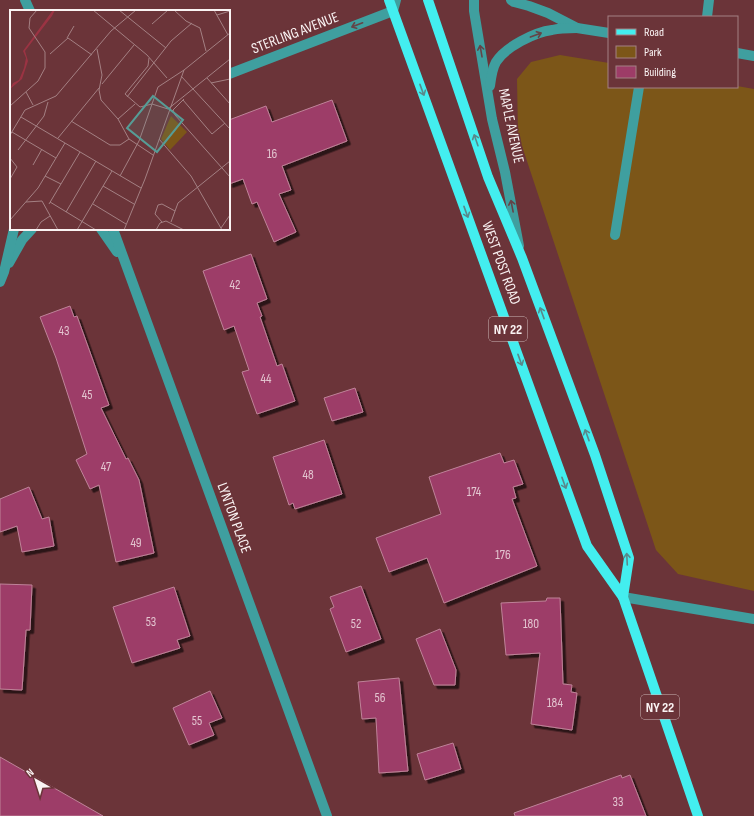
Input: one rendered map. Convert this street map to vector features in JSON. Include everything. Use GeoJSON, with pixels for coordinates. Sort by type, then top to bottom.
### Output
{"type":"FeatureCollection","features":[{"type":"Feature","properties":{"kind":"main road","name":"WEST POST ROAD"},"geometry":{"type":"LineString","coordinates":[[389,0],[587,546],[622,597],[698,816]]}},
{"type":"Feature","properties":{"kind":"main road","name":"WEST POST ROAD"},"geometry":{"type":"LineString","coordinates":[[428,0],[488,177],[522,258],[595,455],[629,558],[622,597]]}},
{"type":"Feature","properties":{"kind":"street"},"geometry":{"type":"LineString","coordinates":[[25,0],[30,10]]}},
{"type":"Feature","properties":{"kind":"street"},"geometry":{"type":"LineString","coordinates":[[393,11],[396,0]]}},
{"type":"Feature","properties":{"kind":"street","name":"MAPLE AVENUE"},"geometry":{"type":"LineString","coordinates":[[474,0],[474,11],[492,119],[505,172],[522,258]]}},
{"type":"Feature","properties":{"kind":"street"},"geometry":{"type":"LineString","coordinates":[[511,0],[548,13],[577,28]]}},
{"type":"Feature","properties":{"kind":"street"},"geometry":{"type":"LineString","coordinates":[[707,16],[709,0]]}},
{"type":"Feature","properties":{"kind":"street","name":"STERLING AVENUE"},"geometry":{"type":"LineString","coordinates":[[230,74],[393,11]]}},
{"type":"Feature","properties":{"kind":"street"},"geometry":{"type":"LineString","coordinates":[[488,92],[496,61],[517,42],[550,30],[577,28],[608,33]]}},
{"type":"Feature","properties":{"kind":"street"},"geometry":{"type":"LineString","coordinates":[[738,53],[754,56]]}},
{"type":"Feature","properties":{"kind":"street"},"geometry":{"type":"LineString","coordinates":[[615,235],[639,88]]}},
{"type":"Feature","properties":{"kind":"street"},"geometry":{"type":"LineString","coordinates":[[4,272],[14,230]]}},
{"type":"Feature","properties":{"kind":"street"},"geometry":{"type":"LineString","coordinates":[[0,282],[22,240],[31,230]]}},
{"type":"Feature","properties":{"kind":"street"},"geometry":{"type":"LineString","coordinates":[[102,230],[125,262]]}},
{"type":"Feature","properties":{"kind":"street","name":"LYNTON PLACE"},"geometry":{"type":"LineString","coordinates":[[113,230],[328,816]]}},
{"type":"Feature","properties":{"kind":"street"},"geometry":{"type":"LineString","coordinates":[[622,597],[754,619]]}},
{"type":"Feature","properties":{"kind":"green space"},"geometry":{"type":"Polygon","coordinates":[[[560,55],[608,63],[608,88],[738,88],[738,86],[754,89],[754,591],[678,574],[656,550],[518,134],[517,79],[531,62],[560,55]]]}},
{"type":"Feature","properties":{"kind":"building"},"geometry":{"type":"Polygon","coordinates":[[[332,100],[347,141],[282,166],[291,190],[279,194],[296,232],[274,242],[257,202],[252,204],[243,179],[230,184],[230,120],[266,106],[272,122],[332,100]]]}},
{"type":"Feature","properties":{"kind":"building"},"geometry":{"type":"Polygon","coordinates":[[[251,254],[267,299],[257,303],[262,316],[260,317],[277,366],[282,364],[295,401],[257,414],[242,372],[249,370],[234,326],[224,330],[203,271],[251,254]]]}},
{"type":"Feature","properties":{"kind":"building"},"geometry":{"type":"Polygon","coordinates":[[[70,306],[74,317],[77,316],[109,405],[101,408],[126,459],[128,458],[139,480],[154,553],[116,562],[99,485],[90,489],[76,460],[87,454],[56,358],[40,317],[70,306]]]}},
{"type":"Feature","properties":{"kind":"building"},"geometry":{"type":"Polygon","coordinates":[[[355,388],[363,412],[332,421],[324,398],[355,388]]]}},
{"type":"Feature","properties":{"kind":"building"},"geometry":{"type":"Polygon","coordinates":[[[324,440],[342,494],[295,509],[293,503],[289,505],[273,457],[324,440]]]}},
{"type":"Feature","properties":{"kind":"building"},"geometry":{"type":"Polygon","coordinates":[[[500,453],[504,463],[514,460],[523,484],[513,487],[516,498],[512,499],[537,566],[444,603],[427,558],[389,572],[376,538],[441,514],[429,477],[500,453]]]}},
{"type":"Feature","properties":{"kind":"building"},"geometry":{"type":"Polygon","coordinates":[[[29,487],[42,519],[49,517],[54,546],[22,552],[17,526],[0,532],[0,499],[29,487]]]}},
{"type":"Feature","properties":{"kind":"building"},"geometry":{"type":"Polygon","coordinates":[[[0,584],[32,585],[30,630],[26,630],[22,690],[0,689],[0,584]]]}},
{"type":"Feature","properties":{"kind":"building"},"geometry":{"type":"Polygon","coordinates":[[[361,586],[381,639],[346,652],[330,609],[334,607],[330,597],[361,586]]]}},
{"type":"Feature","properties":{"kind":"building"},"geometry":{"type":"Polygon","coordinates":[[[174,587],[190,636],[177,640],[180,648],[132,663],[113,607],[174,587]]]}},
{"type":"Feature","properties":{"kind":"building"},"geometry":{"type":"Polygon","coordinates":[[[547,598],[560,598],[563,684],[572,685],[571,692],[577,693],[572,730],[531,724],[540,653],[506,655],[501,603],[546,601],[547,598]]]}},
{"type":"Feature","properties":{"kind":"building"},"geometry":{"type":"Polygon","coordinates":[[[440,629],[456,670],[455,685],[434,685],[416,639],[440,629]]]}},
{"type":"Feature","properties":{"kind":"building"},"geometry":{"type":"Polygon","coordinates":[[[399,678],[408,771],[379,773],[376,718],[362,719],[358,682],[399,678]]]}},
{"type":"Feature","properties":{"kind":"building"},"geometry":{"type":"Polygon","coordinates":[[[210,691],[222,718],[209,723],[214,735],[189,745],[173,708],[210,691]]]}},
{"type":"Feature","properties":{"kind":"building"},"geometry":{"type":"Polygon","coordinates":[[[453,743],[461,769],[425,780],[417,754],[453,743]]]}},
{"type":"Feature","properties":{"kind":"building"},"geometry":{"type":"Polygon","coordinates":[[[0,757],[103,816],[0,816],[0,757]]]}},
{"type":"Feature","properties":{"kind":"building"},"geometry":{"type":"Polygon","coordinates":[[[621,775],[622,778],[630,775],[646,816],[515,816],[514,813],[621,775]]]}}]}
